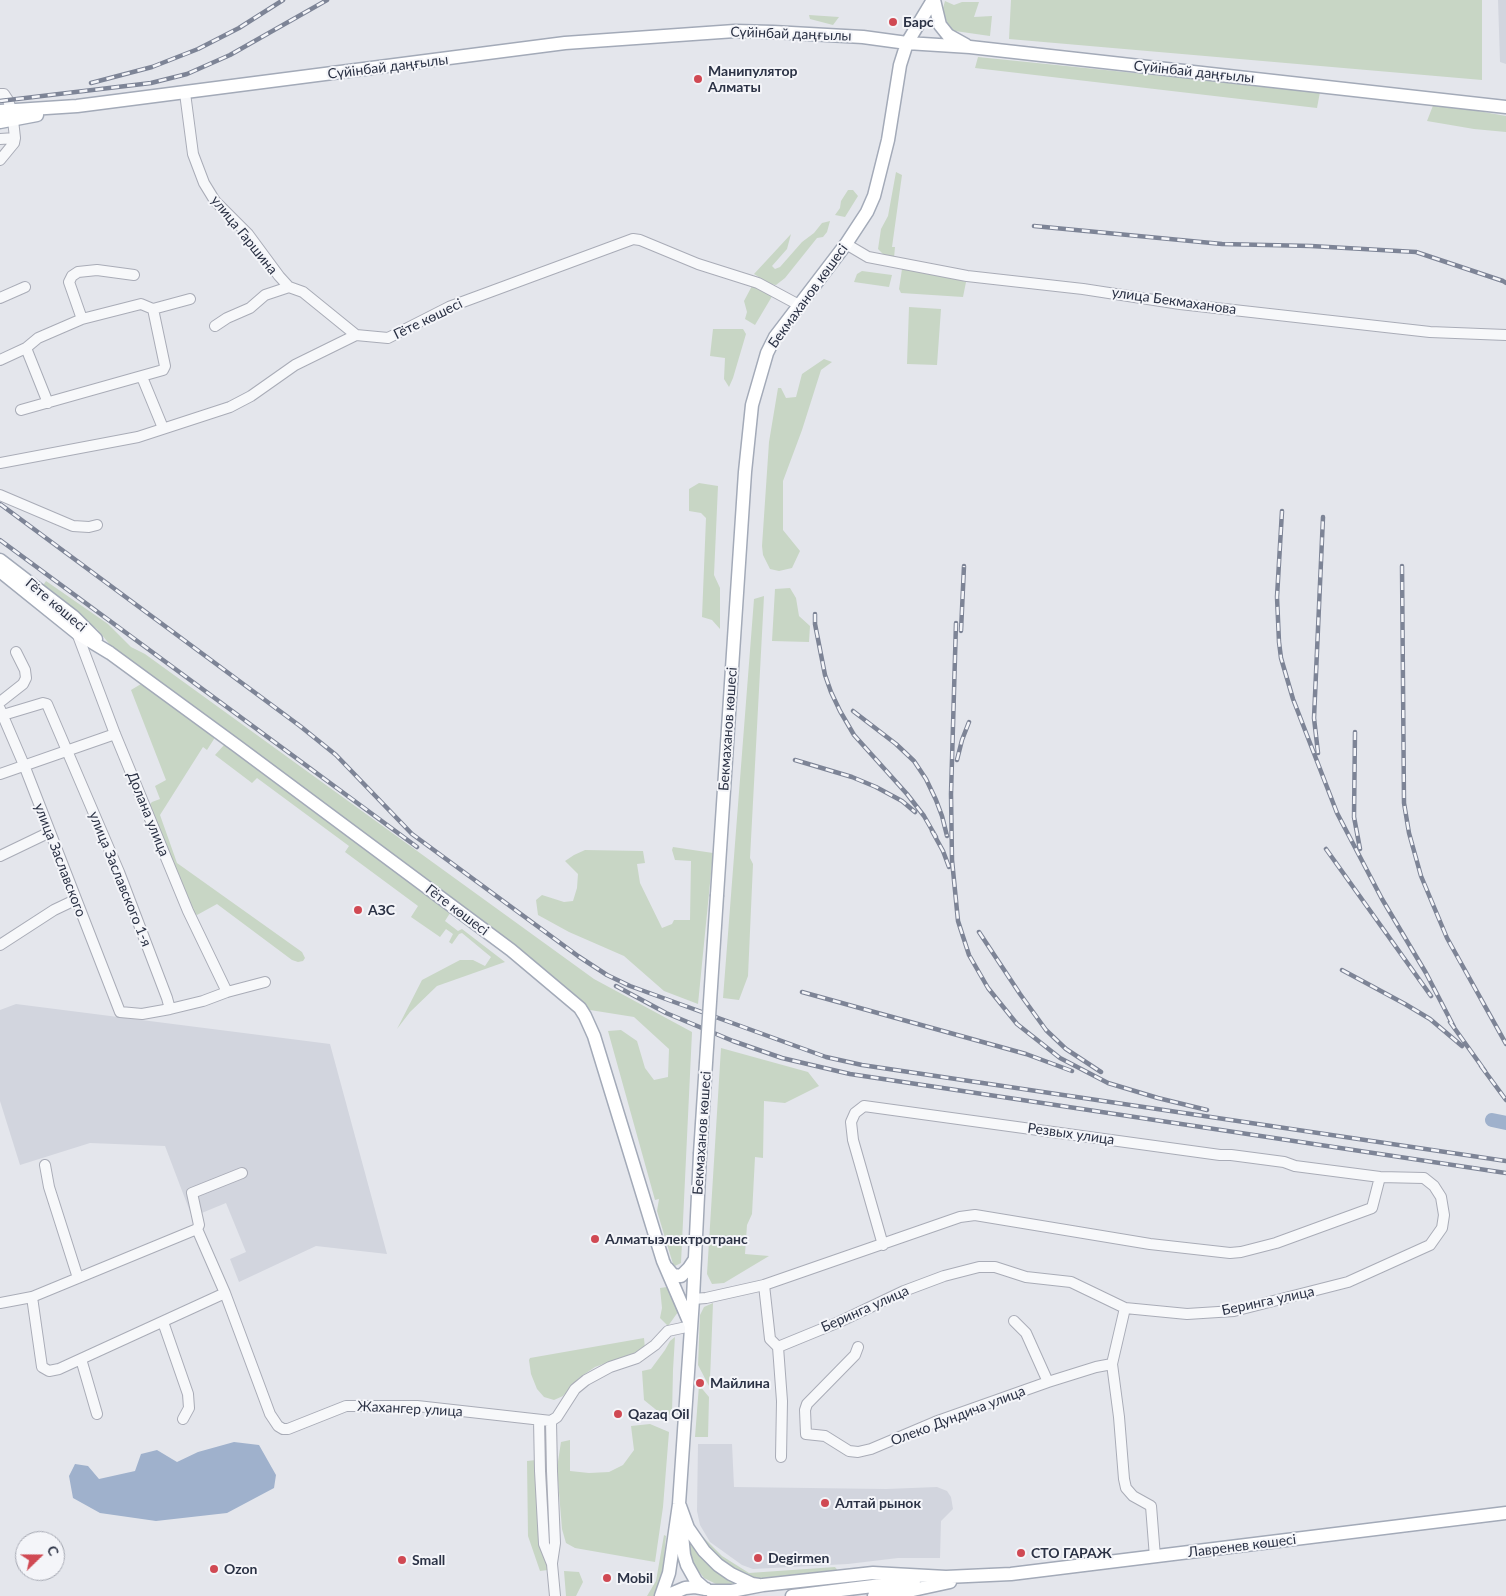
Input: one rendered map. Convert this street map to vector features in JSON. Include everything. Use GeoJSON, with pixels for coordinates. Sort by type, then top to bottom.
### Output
{"type":"FeatureCollection","features":[{"type":"Feature","properties":{"kind":"main road","name":"Бекмаханов көшесі"},"geometry":{"type":"LineString","coordinates":[[662,1596],[669,1573],[679,1504],[745,472],[752,406],[767,354],[779,331],[846,244],[866,212],[879,178],[888,140],[900,65],[907,43],[933,0]]}},
{"type":"Feature","properties":{"kind":"main road"},"geometry":{"type":"LineString","coordinates":[[933,0],[940,25],[948,35],[970,47]]}},
{"type":"Feature","properties":{"kind":"main road","name":"Сүйінбай даңғылы"},"geometry":{"type":"LineString","coordinates":[[6,116],[565,43],[727,32],[774,32],[970,47],[1506,107]]}},
{"type":"Feature","properties":{"kind":"main road","name":"Гёте көшесі"},"geometry":{"type":"LineString","coordinates":[[0,560],[74,616],[110,653]]}},
{"type":"Feature","properties":{"kind":"main road","name":"Гёте көшесі"},"geometry":{"type":"LineString","coordinates":[[0,571],[77,633],[110,653],[503,944],[580,1008],[588,1020],[594,1036],[659,1248],[691,1326]]}},
{"type":"Feature","properties":{"kind":"main road"},"geometry":{"type":"LineString","coordinates":[[667,1268],[673,1275],[681,1276],[695,1259]]}},
{"type":"Feature","properties":{"kind":"main road","name":"Бекмаханов көшесі"},"geometry":{"type":"LineString","coordinates":[[679,1504],[685,1560],[692,1575],[712,1592]]}},
{"type":"Feature","properties":{"kind":"main road"},"geometry":{"type":"LineString","coordinates":[[679,1504],[688,1528],[704,1551],[718,1565],[731,1574],[752,1584],[763,1585]]}},
{"type":"Feature","properties":{"kind":"main road","name":"Лавренев көшесі"},"geometry":{"type":"LineString","coordinates":[[666,1596],[685,1588],[712,1592],[732,1591],[763,1585],[873,1573],[946,1577],[979,1576],[1155,1557],[1506,1513]]}},
{"type":"Feature","properties":{"kind":"main road","name":"Лавренев көшесі"},"geometry":{"type":"LineString","coordinates":[[874,1596],[979,1576]]}},
{"type":"Feature","properties":{"kind":"main road"},"geometry":{"type":"LineString","coordinates":[[792,1596],[946,1577]]}},
{"type":"Feature","properties":{"kind":"street","name":"улица Гаршина"},"geometry":{"type":"LineString","coordinates":[[185,93],[192,154],[204,183],[215,201],[248,234],[289,287],[304,292],[356,335]]}},
{"type":"Feature","properties":{"kind":"street"},"geometry":{"type":"LineString","coordinates":[[0,94],[4,94],[8,100],[6,116],[16,138],[0,160]]}},
{"type":"Feature","properties":{"kind":"street"},"geometry":{"type":"LineString","coordinates":[[0,139],[16,138]]}},
{"type":"Feature","properties":{"kind":"street","name":"Гёте көшесі"},"geometry":{"type":"LineString","coordinates":[[356,335],[388,338],[449,307],[634,240],[640,240],[698,264],[758,283],[799,305]]}},
{"type":"Feature","properties":{"kind":"street","name":"улица Бекмаханова"},"geometry":{"type":"LineString","coordinates":[[846,244],[868,257],[967,276],[1083,288],[1180,304],[1430,332],[1506,335]]}},
{"type":"Feature","properties":{"kind":"street"},"geometry":{"type":"LineString","coordinates":[[82,319],[69,282],[72,276],[78,272],[97,270],[134,274]]}},
{"type":"Feature","properties":{"kind":"street"},"geometry":{"type":"LineString","coordinates":[[0,298],[25,287]]}},
{"type":"Feature","properties":{"kind":"street","name":"улица Гаршина"},"geometry":{"type":"LineString","coordinates":[[215,326],[227,318],[250,308],[265,295],[289,287]]}},
{"type":"Feature","properties":{"kind":"street"},"geometry":{"type":"LineString","coordinates":[[0,360],[26,348],[38,338],[82,319],[141,304],[153,308],[190,299]]}},
{"type":"Feature","properties":{"kind":"street"},"geometry":{"type":"LineString","coordinates":[[21,410],[163,370],[165,366],[153,308]]}},
{"type":"Feature","properties":{"kind":"street"},"geometry":{"type":"LineString","coordinates":[[0,463],[138,437],[230,408],[251,396],[295,365],[356,335]]}},
{"type":"Feature","properties":{"kind":"street"},"geometry":{"type":"LineString","coordinates":[[26,348],[48,403]]}},
{"type":"Feature","properties":{"kind":"street"},"geometry":{"type":"LineString","coordinates":[[142,377],[163,428]]}},
{"type":"Feature","properties":{"kind":"street"},"geometry":{"type":"LineString","coordinates":[[0,495],[73,526],[89,527],[97,525]]}},
{"type":"Feature","properties":{"kind":"street","name":"Долана улица"},"geometry":{"type":"LineString","coordinates":[[77,633],[115,734],[188,911],[227,992]]}},
{"type":"Feature","properties":{"kind":"street"},"geometry":{"type":"LineString","coordinates":[[0,702],[23,684],[26,678],[25,670],[16,652]]}},
{"type":"Feature","properties":{"kind":"street","name":"улица Заславского 1-я"},"geometry":{"type":"LineString","coordinates":[[1,712],[46,703],[119,872],[168,998],[170,1009]]}},
{"type":"Feature","properties":{"kind":"street","name":"улица Заславского"},"geometry":{"type":"LineString","coordinates":[[1,712],[24,765],[120,1012],[142,1014],[170,1009]]}},
{"type":"Feature","properties":{"kind":"street"},"geometry":{"type":"LineString","coordinates":[[0,774],[115,734]]}},
{"type":"Feature","properties":{"kind":"street"},"geometry":{"type":"LineString","coordinates":[[0,856],[50,832]]}},
{"type":"Feature","properties":{"kind":"street"},"geometry":{"type":"LineString","coordinates":[[0,945],[54,910],[75,900]]}},
{"type":"Feature","properties":{"kind":"street"},"geometry":{"type":"LineString","coordinates":[[170,1009],[264,982]]}},
{"type":"Feature","properties":{"kind":"street","name":"Резвых улица"},"geometry":{"type":"LineString","coordinates":[[883,1245],[853,1140],[851,1122],[855,1113],[864,1106],[1220,1155],[1284,1162],[1295,1166],[1380,1177],[1424,1178]]}},
{"type":"Feature","properties":{"kind":"street"},"geometry":{"type":"LineString","coordinates":[[45,1165],[49,1187],[78,1278]]}},
{"type":"Feature","properties":{"kind":"street","name":"Жахангер улица"},"geometry":{"type":"LineString","coordinates":[[242,1173],[192,1193],[199,1225],[198,1229],[225,1292],[270,1414],[278,1426],[288,1429],[346,1406],[417,1406],[540,1420]]}},
{"type":"Feature","properties":{"kind":"street"},"geometry":{"type":"LineString","coordinates":[[693,1299],[706,1298],[764,1285],[960,1217],[975,1215],[1150,1244],[1241,1252],[1276,1243],[1372,1208],[1380,1177]]}},
{"type":"Feature","properties":{"kind":"street","name":"Беринга улица"},"geometry":{"type":"LineString","coordinates":[[778,1347],[839,1322],[904,1291],[944,1276],[979,1267],[995,1267],[1026,1278],[1071,1282],[1125,1308],[1187,1314],[1234,1311],[1348,1282],[1430,1245],[1442,1228],[1444,1215],[1441,1197],[1434,1186],[1424,1178]]}},
{"type":"Feature","properties":{"kind":"street"},"geometry":{"type":"LineString","coordinates":[[0,1303],[32,1297],[198,1229]]}},
{"type":"Feature","properties":{"kind":"street"},"geometry":{"type":"LineString","coordinates":[[764,1285],[770,1339],[778,1347],[782,1400],[781,1457]]}},
{"type":"Feature","properties":{"kind":"street"},"geometry":{"type":"LineString","coordinates":[[32,1297],[42,1367],[49,1371],[59,1369],[225,1292]]}},
{"type":"Feature","properties":{"kind":"street"},"geometry":{"type":"LineString","coordinates":[[1125,1308],[1112,1364],[1126,1488],[1133,1496],[1151,1506],[1155,1557]]}},
{"type":"Feature","properties":{"kind":"street"},"geometry":{"type":"LineString","coordinates":[[1014,1321],[1026,1333],[1048,1382]]}},
{"type":"Feature","properties":{"kind":"street"},"geometry":{"type":"LineString","coordinates":[[163,1322],[188,1394],[189,1408],[183,1418]]}},
{"type":"Feature","properties":{"kind":"street"},"geometry":{"type":"LineString","coordinates":[[552,1564],[544,1544],[540,1471],[540,1420],[551,1420],[557,1417],[575,1389],[586,1380],[610,1368],[637,1358],[655,1345],[668,1331],[691,1326]]}},
{"type":"Feature","properties":{"kind":"street","name":"Олеко Дундича улица"},"geometry":{"type":"LineString","coordinates":[[858,1348],[855,1355],[807,1404],[805,1410],[806,1434],[825,1436],[848,1451],[858,1452],[871,1449],[935,1422],[1048,1382],[1096,1366],[1112,1364]]}},
{"type":"Feature","properties":{"kind":"street"},"geometry":{"type":"LineString","coordinates":[[81,1359],[97,1414]]}},
{"type":"Feature","properties":{"kind":"street"},"geometry":{"type":"LineString","coordinates":[[551,1420],[555,1543],[552,1564],[555,1596]]}},
{"type":"Feature","properties":{"kind":"shaded area"},"geometry":{"type":"Polygon","coordinates":[[[1498,0],[1506,0],[1506,64],[1500,62],[1498,0]]]}},
{"type":"Feature","properties":{"kind":"shaded area"},"geometry":{"type":"Polygon","coordinates":[[[16,1004],[330,1044],[387,1254],[316,1246],[239,1282],[230,1259],[246,1252],[226,1203],[192,1217],[165,1146],[90,1143],[20,1165],[0,1101],[0,1010],[16,1004]]]}},
{"type":"Feature","properties":{"kind":"shaded area","name":"Алтай рынок"},"geometry":{"type":"Polygon","coordinates":[[[698,1444],[732,1444],[734,1487],[886,1489],[937,1487],[947,1491],[951,1497],[953,1509],[941,1521],[940,1558],[898,1558],[848,1564],[753,1569],[742,1565],[710,1542],[700,1525],[697,1511],[698,1444]]]}},
{"type":"Feature","properties":{"kind":"green space"},"geometry":{"type":"Polygon","coordinates":[[[1011,0],[1482,0],[1482,80],[1009,39],[1011,0]]]}},
{"type":"Feature","properties":{"kind":"green space"},"geometry":{"type":"Polygon","coordinates":[[[945,1],[954,5],[962,2],[979,2],[974,17],[992,16],[990,36],[955,31],[950,28],[942,12],[945,1]]]}},
{"type":"Feature","properties":{"kind":"green space"},"geometry":{"type":"Polygon","coordinates":[[[809,15],[839,17],[833,25],[810,19],[809,15]]]}},
{"type":"Feature","properties":{"kind":"green space"},"geometry":{"type":"Polygon","coordinates":[[[978,57],[1320,92],[1317,108],[975,68],[978,57]]]}},
{"type":"Feature","properties":{"kind":"green space"},"geometry":{"type":"Polygon","coordinates":[[[1434,103],[1506,116],[1506,132],[1427,121],[1434,103]]]}},
{"type":"Feature","properties":{"kind":"green space"},"geometry":{"type":"Polygon","coordinates":[[[896,172],[902,175],[892,247],[895,247],[894,258],[884,255],[878,249],[881,229],[888,216],[896,172]]]}},
{"type":"Feature","properties":{"kind":"green space"},"geometry":{"type":"Polygon","coordinates":[[[848,190],[853,190],[858,196],[845,217],[835,215],[840,208],[841,201],[848,190]]]}},
{"type":"Feature","properties":{"kind":"green space"},"geometry":{"type":"Polygon","coordinates":[[[830,221],[827,232],[823,237],[817,238],[785,278],[776,285],[770,284],[754,274],[791,234],[787,249],[772,266],[775,269],[780,267],[822,223],[830,221]]]}},
{"type":"Feature","properties":{"kind":"green space"},"geometry":{"type":"Polygon","coordinates":[[[902,269],[940,274],[966,282],[963,297],[901,293],[899,289],[902,269]]]}},
{"type":"Feature","properties":{"kind":"green space"},"geometry":{"type":"Polygon","coordinates":[[[862,271],[892,275],[889,287],[854,282],[857,274],[862,271]]]}},
{"type":"Feature","properties":{"kind":"green space"},"geometry":{"type":"Polygon","coordinates":[[[753,284],[774,293],[755,325],[745,319],[747,312],[744,301],[753,284]]]}},
{"type":"Feature","properties":{"kind":"green space"},"geometry":{"type":"Polygon","coordinates":[[[909,307],[941,309],[937,365],[907,364],[909,307]]]}},
{"type":"Feature","properties":{"kind":"green space"},"geometry":{"type":"Polygon","coordinates":[[[713,329],[743,329],[746,334],[729,387],[724,379],[725,358],[710,356],[713,329]]]}},
{"type":"Feature","properties":{"kind":"green space"},"geometry":{"type":"Polygon","coordinates":[[[824,359],[832,362],[821,370],[783,481],[783,530],[800,551],[792,568],[779,571],[770,569],[763,555],[762,546],[769,442],[778,388],[781,388],[786,398],[796,397],[802,374],[824,359]]]}},
{"type":"Feature","properties":{"kind":"green space"},"geometry":{"type":"Polygon","coordinates":[[[699,483],[718,486],[714,575],[720,588],[720,629],[712,620],[702,617],[706,518],[701,513],[689,511],[689,489],[699,483]]]}},
{"type":"Feature","properties":{"kind":"green space"},"geometry":{"type":"Polygon","coordinates":[[[46,581],[108,624],[131,647],[145,654],[594,979],[692,1032],[681,1263],[675,1266],[673,1264],[657,1211],[659,1199],[655,1200],[608,1031],[621,1030],[637,1041],[645,1068],[654,1080],[668,1077],[669,1049],[634,1017],[590,1010],[436,891],[111,646],[97,629],[42,587],[46,581]]]}},
{"type":"Feature","properties":{"kind":"green space"},"geometry":{"type":"Polygon","coordinates":[[[790,588],[796,598],[799,616],[810,626],[809,642],[772,641],[775,589],[790,588]]]}},
{"type":"Feature","properties":{"kind":"green space"},"geometry":{"type":"Polygon","coordinates":[[[764,596],[750,858],[753,864],[748,976],[739,1000],[723,998],[754,599],[764,596]]]}},
{"type":"Feature","properties":{"kind":"green space"},"geometry":{"type":"Polygon","coordinates":[[[141,684],[214,737],[207,750],[203,747],[160,815],[177,863],[302,952],[305,958],[303,961],[292,960],[217,904],[197,915],[185,908],[148,806],[160,799],[155,786],[166,780],[131,690],[141,684]]]}},
{"type":"Feature","properties":{"kind":"green space"},"geometry":{"type":"Polygon","coordinates":[[[224,745],[450,913],[445,921],[458,931],[462,929],[505,962],[437,986],[410,1012],[397,1029],[422,980],[460,960],[473,960],[485,966],[491,957],[462,933],[459,934],[452,944],[449,942],[453,934],[446,929],[440,937],[411,917],[418,906],[345,852],[349,846],[257,778],[252,783],[215,755],[224,745]]]}},
{"type":"Feature","properties":{"kind":"green space"},"geometry":{"type":"Polygon","coordinates":[[[673,847],[713,853],[698,1004],[664,991],[624,956],[569,932],[538,915],[536,900],[542,895],[564,902],[573,901],[577,888],[578,874],[565,861],[574,855],[585,850],[643,851],[645,863],[637,864],[640,883],[662,928],[672,924],[674,920],[690,920],[691,861],[675,860],[673,847]]]}},
{"type":"Feature","properties":{"kind":"green space"},"geometry":{"type":"Polygon","coordinates":[[[721,1048],[808,1072],[819,1086],[785,1103],[764,1101],[763,1158],[755,1157],[752,1214],[747,1225],[745,1254],[769,1256],[724,1283],[712,1284],[707,1274],[721,1048]]]}},
{"type":"Feature","properties":{"kind":"green space"},"geometry":{"type":"Polygon","coordinates":[[[671,1287],[678,1312],[668,1326],[660,1318],[662,1308],[660,1288],[671,1287]]]}},
{"type":"Feature","properties":{"kind":"green space"},"geometry":{"type":"Polygon","coordinates":[[[713,1303],[709,1386],[698,1365],[700,1315],[704,1307],[713,1303]]]}},
{"type":"Feature","properties":{"kind":"green space"},"geometry":{"type":"Polygon","coordinates":[[[675,1337],[672,1415],[660,1413],[644,1400],[642,1371],[651,1369],[670,1341],[675,1337]]]}},
{"type":"Feature","properties":{"kind":"green space"},"geometry":{"type":"Polygon","coordinates":[[[644,1338],[645,1349],[595,1367],[579,1378],[563,1396],[554,1400],[544,1397],[537,1389],[531,1374],[530,1358],[644,1338]]]}},
{"type":"Feature","properties":{"kind":"green space"},"geometry":{"type":"Polygon","coordinates":[[[699,1385],[709,1397],[708,1437],[695,1437],[699,1385]]]}},
{"type":"Feature","properties":{"kind":"green space"},"geometry":{"type":"Polygon","coordinates":[[[650,1424],[669,1432],[663,1507],[655,1562],[575,1548],[566,1543],[562,1529],[557,1468],[561,1442],[570,1440],[570,1471],[589,1473],[609,1472],[623,1465],[634,1450],[631,1426],[650,1424]]]}},
{"type":"Feature","properties":{"kind":"green space"},"geometry":{"type":"Polygon","coordinates":[[[536,1460],[548,1562],[548,1570],[540,1571],[528,1536],[527,1461],[536,1460]]]}},
{"type":"Feature","properties":{"kind":"green space"},"geometry":{"type":"Polygon","coordinates":[[[686,1531],[740,1583],[729,1585],[716,1584],[704,1578],[694,1565],[687,1550],[686,1531]]]}},
{"type":"Feature","properties":{"kind":"green space"},"geometry":{"type":"Polygon","coordinates":[[[664,1535],[666,1536],[662,1581],[655,1596],[647,1596],[656,1581],[664,1535]]]}},
{"type":"Feature","properties":{"kind":"green space"},"geometry":{"type":"Polygon","coordinates":[[[697,1535],[703,1537],[722,1556],[749,1573],[835,1567],[839,1572],[763,1581],[741,1574],[720,1559],[697,1535]]]}},
{"type":"Feature","properties":{"kind":"green space"},"geometry":{"type":"Polygon","coordinates":[[[564,1571],[579,1572],[583,1582],[576,1596],[566,1596],[564,1571]]]}},
{"type":"Feature","properties":{"kind":"water"},"geometry":{"type":"Polygon","coordinates":[[[234,1442],[259,1445],[276,1475],[274,1488],[227,1513],[156,1521],[100,1513],[73,1498],[69,1476],[75,1464],[88,1466],[99,1479],[135,1471],[141,1454],[157,1450],[177,1462],[198,1452],[234,1442]]]}},
{"type":"Feature","properties":{"kind":"waterway"},"geometry":{"type":"LineString","coordinates":[[1492,1120],[1506,1123]]}},
{"type":"Feature","properties":{"kind":"railway"},"geometry":{"type":"LineString","coordinates":[[91,83],[152,67],[198,49],[239,28],[283,0]]}},
{"type":"Feature","properties":{"kind":"railway"},"geometry":{"type":"LineString","coordinates":[[0,101],[151,83],[187,74],[230,55],[327,0]]}},
{"type":"Feature","properties":{"kind":"railway"},"geometry":{"type":"LineString","coordinates":[[1034,226],[1222,244],[1311,246],[1416,252],[1506,283]]}},
{"type":"Feature","properties":{"kind":"railway"},"geometry":{"type":"LineString","coordinates":[[0,504],[300,726],[336,755],[412,834],[578,956],[607,975],[630,986],[826,1057],[862,1065],[1506,1161]]}},
{"type":"Feature","properties":{"kind":"railway"},"geometry":{"type":"LineString","coordinates":[[1282,511],[1277,597],[1279,642],[1281,658],[1293,699],[1337,813],[1382,899],[1426,973],[1454,1027]]}},
{"type":"Feature","properties":{"kind":"railway"},"geometry":{"type":"LineString","coordinates":[[1318,753],[1314,718],[1323,517]]}},
{"type":"Feature","properties":{"kind":"railway"},"geometry":{"type":"LineString","coordinates":[[0,540],[417,847]]}},
{"type":"Feature","properties":{"kind":"railway"},"geometry":{"type":"LineString","coordinates":[[961,631],[964,566]]}},
{"type":"Feature","properties":{"kind":"railway"},"geometry":{"type":"LineString","coordinates":[[1402,566],[1404,803],[1409,833],[1421,876],[1447,938],[1506,1044]]}},
{"type":"Feature","properties":{"kind":"railway"},"geometry":{"type":"LineString","coordinates":[[815,614],[815,624],[825,675],[840,711],[854,735],[907,794],[924,816],[936,837]]}},
{"type":"Feature","properties":{"kind":"railway"},"geometry":{"type":"LineString","coordinates":[[956,623],[951,794],[952,860],[958,921],[969,955],[988,988],[1017,1024],[1060,1058],[1108,1083],[1207,1110]]}},
{"type":"Feature","properties":{"kind":"railway"},"geometry":{"type":"LineString","coordinates":[[853,711],[896,744],[914,761],[926,779],[936,800],[947,836]]}},
{"type":"Feature","properties":{"kind":"railway"},"geometry":{"type":"LineString","coordinates":[[957,760],[969,722]]}},
{"type":"Feature","properties":{"kind":"railway"},"geometry":{"type":"LineString","coordinates":[[1355,732],[1354,817],[1360,849]]}},
{"type":"Feature","properties":{"kind":"railway"},"geometry":{"type":"LineString","coordinates":[[795,760],[852,777],[876,787],[902,801],[915,812]]}},
{"type":"Feature","properties":{"kind":"railway"},"geometry":{"type":"LineString","coordinates":[[932,831],[949,867]]}},
{"type":"Feature","properties":{"kind":"railway"},"geometry":{"type":"LineString","coordinates":[[1326,849],[1431,996]]}},
{"type":"Feature","properties":{"kind":"railway"},"geometry":{"type":"LineString","coordinates":[[979,932],[1046,1030],[1066,1049],[1101,1072]]}},
{"type":"Feature","properties":{"kind":"railway"},"geometry":{"type":"LineString","coordinates":[[1342,970],[1430,1019],[1462,1046]]}},
{"type":"Feature","properties":{"kind":"railway"},"geometry":{"type":"LineString","coordinates":[[616,986],[666,1013],[733,1041],[782,1058],[850,1074],[1506,1173]]}},
{"type":"Feature","properties":{"kind":"railway"},"geometry":{"type":"LineString","coordinates":[[802,992],[1026,1054],[1072,1071]]}},
{"type":"Feature","properties":{"kind":"railway"},"geometry":{"type":"LineString","coordinates":[[1450,1022],[1485,1071]]}},
{"type":"Feature","properties":{"kind":"railway"},"geometry":{"type":"LineString","coordinates":[[1481,1066],[1506,1100]]}},
{"type":"Feature","properties":{"kind":"place","name":"Барс"},"geometry":{"type":"Point","coordinates":[893,22]}},
{"type":"Feature","properties":{"kind":"place","name":"Манипулятор Алматы"},"geometry":{"type":"Point","coordinates":[698,79]}},
{"type":"Feature","properties":{"kind":"place","name":"АЗС"},"geometry":{"type":"Point","coordinates":[358,910]}},
{"type":"Feature","properties":{"kind":"place","name":"Алматыэлектротранс"},"geometry":{"type":"Point","coordinates":[595,1239]}},
{"type":"Feature","properties":{"kind":"place","name":"Майлина"},"geometry":{"type":"Point","coordinates":[700,1383]}},
{"type":"Feature","properties":{"kind":"place","name":"Qazaq Oil"},"geometry":{"type":"Point","coordinates":[618,1414]}},
{"type":"Feature","properties":{"kind":"place","name":"Алтай рынок"},"geometry":{"type":"Point","coordinates":[825,1503]}},
{"type":"Feature","properties":{"kind":"place","name":"СТО ГАРАЖ"},"geometry":{"type":"Point","coordinates":[1021,1553]}},
{"type":"Feature","properties":{"kind":"place","name":"Degirmen"},"geometry":{"type":"Point","coordinates":[758,1558]}},
{"type":"Feature","properties":{"kind":"place","name":"Small"},"geometry":{"type":"Point","coordinates":[402,1560]}},
{"type":"Feature","properties":{"kind":"place","name":"Ozon"},"geometry":{"type":"Point","coordinates":[214,1569]}},
{"type":"Feature","properties":{"kind":"place","name":"Mobil"},"geometry":{"type":"Point","coordinates":[607,1578]}}]}
